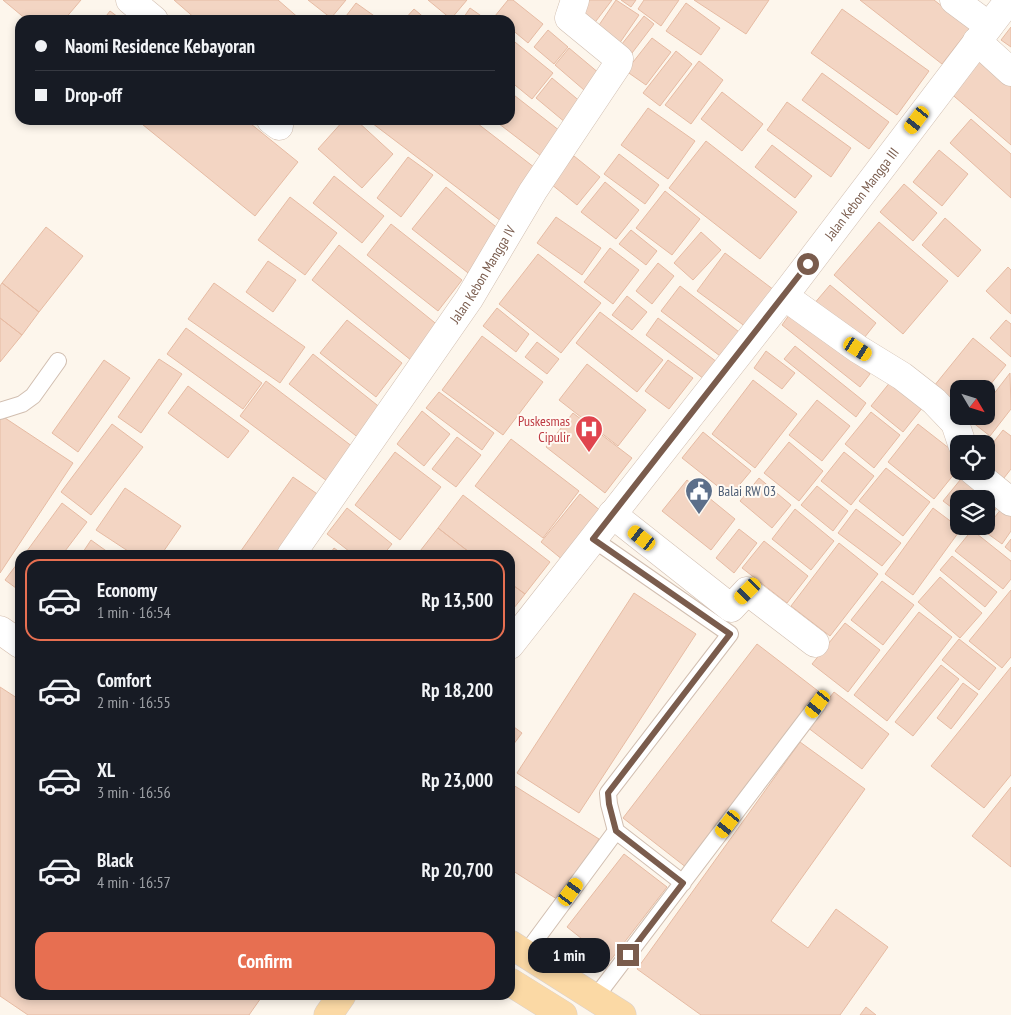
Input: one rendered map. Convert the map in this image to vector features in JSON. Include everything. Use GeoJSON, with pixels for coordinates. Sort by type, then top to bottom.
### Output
{"type":"FeatureCollection","features":[{"type":"Feature","properties":{"kind":"main road"},"geometry":{"type":"LineString","coordinates":[[518,948],[622,1015]]}},
{"type":"Feature","properties":{"kind":"main road"},"geometry":{"type":"LineString","coordinates":[[515,985],[563,1015]]}},
{"type":"Feature","properties":{"kind":"main road"},"geometry":{"type":"LineString","coordinates":[[328,1015],[338,1000]]}},
{"type":"Feature","properties":{"kind":"street"},"geometry":{"type":"LineString","coordinates":[[130,0],[148,15]]}},
{"type":"Feature","properties":{"kind":"street","name":"Jalan Kebon Mangga IV"},"geometry":{"type":"LineString","coordinates":[[294,550],[469,299],[533,191],[618,64],[619,59],[569,18],[575,0]]}},
{"type":"Feature","properties":{"kind":"street"},"geometry":{"type":"LineString","coordinates":[[954,0],[983,33],[1011,72]]}},
{"type":"Feature","properties":{"kind":"street","name":"Jalan Kebon Mangga III"},"geometry":{"type":"LineString","coordinates":[[515,639],[784,296],[1009,0]]}},
{"type":"Feature","properties":{"kind":"street"},"geometry":{"type":"LineString","coordinates":[[784,296],[858,349],[902,376],[934,402],[955,423],[959,435]]}},
{"type":"Feature","properties":{"kind":"street"},"geometry":{"type":"LineString","coordinates":[[983,480],[1011,502]]}},
{"type":"Feature","properties":{"kind":"street"},"geometry":{"type":"LineString","coordinates":[[612,514],[730,608],[748,591],[815,643]]}},
{"type":"Feature","properties":{"kind":"street"},"geometry":{"type":"LineString","coordinates":[[0,630],[15,640]]}},
{"type":"Feature","properties":{"kind":"lane"},"geometry":{"type":"LineString","coordinates":[[0,411],[22,404],[33,396],[58,361]]}},
{"type":"Feature","properties":{"kind":"lane"},"geometry":{"type":"LineString","coordinates":[[593,539],[730,634],[608,793],[616,831],[683,883]]}},
{"type":"Feature","properties":{"kind":"lane"},"geometry":{"type":"LineString","coordinates":[[595,998],[818,704]]}},
{"type":"Feature","properties":{"kind":"lane"},"geometry":{"type":"LineString","coordinates":[[518,948],[616,831]]}},
{"type":"Feature","properties":{"kind":"building"},"geometry":{"type":"Polygon","coordinates":[[[3,0],[81,0],[68,15],[21,15],[3,0]]]}},
{"type":"Feature","properties":{"kind":"building"},"geometry":{"type":"Polygon","coordinates":[[[174,0],[278,0],[295,15],[191,15],[174,0]]]}},
{"type":"Feature","properties":{"kind":"building"},"geometry":{"type":"Polygon","coordinates":[[[308,0],[346,0],[334,15],[327,15],[308,0]]]}},
{"type":"Feature","properties":{"kind":"building"},"geometry":{"type":"Polygon","coordinates":[[[428,0],[467,0],[454,15],[446,15],[428,0]]]}},
{"type":"Feature","properties":{"kind":"building"},"geometry":{"type":"Polygon","coordinates":[[[508,0],[513,0],[543,24],[528,43],[515,32],[515,15],[496,15],[508,0]]]}},
{"type":"Feature","properties":{"kind":"building"},"geometry":{"type":"Polygon","coordinates":[[[586,0],[612,0],[593,25],[576,13],[586,0]]]}},
{"type":"Feature","properties":{"kind":"building"},"geometry":{"type":"Polygon","coordinates":[[[616,0],[639,15],[619,44],[597,28],[616,0]]]}},
{"type":"Feature","properties":{"kind":"building"},"geometry":{"type":"Polygon","coordinates":[[[621,0],[636,0],[631,7],[621,0]]]}},
{"type":"Feature","properties":{"kind":"building"},"geometry":{"type":"Polygon","coordinates":[[[644,0],[679,0],[661,26],[638,9],[644,0]]]}},
{"type":"Feature","properties":{"kind":"building"},"geometry":{"type":"Polygon","coordinates":[[[694,0],[769,0],[746,34],[694,0]]]}},
{"type":"Feature","properties":{"kind":"building"},"geometry":{"type":"Polygon","coordinates":[[[860,0],[934,0],[970,28],[942,64],[860,0]]]}},
{"type":"Feature","properties":{"kind":"building"},"geometry":{"type":"Polygon","coordinates":[[[356,3],[373,15],[347,15],[356,3]]]}},
{"type":"Feature","properties":{"kind":"building"},"geometry":{"type":"Polygon","coordinates":[[[686,3],[720,28],[701,55],[666,31],[686,3]]]}},
{"type":"Feature","properties":{"kind":"building"},"geometry":{"type":"Polygon","coordinates":[[[470,8],[480,15],[465,15],[470,8]]]}},
{"type":"Feature","properties":{"kind":"building"},"geometry":{"type":"Polygon","coordinates":[[[414,9],[421,15],[409,15],[414,9]]]}},
{"type":"Feature","properties":{"kind":"building"},"geometry":{"type":"Polygon","coordinates":[[[842,9],[929,71],[897,115],[811,53],[842,9]]]}},
{"type":"Feature","properties":{"kind":"building"},"geometry":{"type":"Polygon","coordinates":[[[110,11],[115,15],[107,15],[110,11]]]}},
{"type":"Feature","properties":{"kind":"building"},"geometry":{"type":"Polygon","coordinates":[[[644,16],[654,24],[629,57],[618,49],[644,16]]]}},
{"type":"Feature","properties":{"kind":"building"},"geometry":{"type":"Polygon","coordinates":[[[1011,27],[1011,47],[1001,40],[1011,27]]]}},
{"type":"Feature","properties":{"kind":"building"},"geometry":{"type":"Polygon","coordinates":[[[548,30],[568,47],[554,64],[534,47],[548,30]]]}},
{"type":"Feature","properties":{"kind":"building"},"geometry":{"type":"Polygon","coordinates":[[[652,38],[671,52],[646,85],[626,71],[652,38]]]}},
{"type":"Feature","properties":{"kind":"building"},"geometry":{"type":"Polygon","coordinates":[[[515,42],[553,73],[532,99],[515,85],[515,42]]]}},
{"type":"Feature","properties":{"kind":"building"},"geometry":{"type":"Polygon","coordinates":[[[569,48],[606,79],[591,96],[555,65],[569,48]]]}},
{"type":"Feature","properties":{"kind":"building"},"geometry":{"type":"Polygon","coordinates":[[[676,51],[692,64],[660,106],[643,93],[676,51]]]}},
{"type":"Feature","properties":{"kind":"building"},"geometry":{"type":"Polygon","coordinates":[[[979,55],[1011,82],[1011,145],[948,91],[979,55]]]}},
{"type":"Feature","properties":{"kind":"building"},"geometry":{"type":"Polygon","coordinates":[[[699,61],[723,80],[691,124],[665,105],[699,61]]]}},
{"type":"Feature","properties":{"kind":"building"},"geometry":{"type":"Polygon","coordinates":[[[822,73],[889,122],[869,149],[802,100],[822,73]]]}},
{"type":"Feature","properties":{"kind":"building"},"geometry":{"type":"Polygon","coordinates":[[[552,78],[582,103],[566,123],[536,98],[552,78]]]}},
{"type":"Feature","properties":{"kind":"building"},"geometry":{"type":"Polygon","coordinates":[[[722,92],[763,124],[742,151],[701,119],[722,92]]]}},
{"type":"Feature","properties":{"kind":"building"},"geometry":{"type":"Polygon","coordinates":[[[515,96],[560,131],[541,156],[501,125],[515,125],[515,96]]]}},
{"type":"Feature","properties":{"kind":"building"},"geometry":{"type":"Polygon","coordinates":[[[787,102],[851,148],[831,177],[767,130],[787,102]]]}},
{"type":"Feature","properties":{"kind":"building"},"geometry":{"type":"Polygon","coordinates":[[[648,108],[695,141],[668,179],[621,145],[648,108]]]}},
{"type":"Feature","properties":{"kind":"building"},"geometry":{"type":"Polygon","coordinates":[[[971,119],[1011,154],[1011,198],[950,143],[971,119]]]}},
{"type":"Feature","properties":{"kind":"building"},"geometry":{"type":"Polygon","coordinates":[[[143,125],[252,125],[298,162],[255,216],[143,125]]]}},
{"type":"Feature","properties":{"kind":"building"},"geometry":{"type":"Polygon","coordinates":[[[340,125],[361,125],[393,154],[362,188],[318,149],[340,125]]]}},
{"type":"Feature","properties":{"kind":"building"},"geometry":{"type":"Polygon","coordinates":[[[375,125],[479,125],[539,171],[501,221],[375,125]]]}},
{"type":"Feature","properties":{"kind":"building"},"geometry":{"type":"Polygon","coordinates":[[[706,141],[797,212],[760,259],[669,188],[706,141]]]}},
{"type":"Feature","properties":{"kind":"building"},"geometry":{"type":"Polygon","coordinates":[[[772,145],[812,176],[795,198],[755,167],[772,145]]]}},
{"type":"Feature","properties":{"kind":"building"},"geometry":{"type":"Polygon","coordinates":[[[939,150],[968,174],[942,206],[913,182],[939,150]]]}},
{"type":"Feature","properties":{"kind":"building"},"geometry":{"type":"Polygon","coordinates":[[[619,154],[659,185],[645,204],[604,174],[619,154]]]}},
{"type":"Feature","properties":{"kind":"building"},"geometry":{"type":"Polygon","coordinates":[[[574,156],[600,177],[577,205],[551,184],[574,156]]]}},
{"type":"Feature","properties":{"kind":"building"},"geometry":{"type":"Polygon","coordinates":[[[408,157],[433,175],[401,217],[377,198],[408,157]]]}},
{"type":"Feature","properties":{"kind":"building"},"geometry":{"type":"Polygon","coordinates":[[[334,176],[384,216],[362,243],[313,203],[334,176]]]}},
{"type":"Feature","properties":{"kind":"building"},"geometry":{"type":"Polygon","coordinates":[[[605,182],[639,210],[616,239],[581,212],[605,182]]]}},
{"type":"Feature","properties":{"kind":"building"},"geometry":{"type":"Polygon","coordinates":[[[904,184],[937,213],[913,241],[880,212],[904,184]]]}},
{"type":"Feature","properties":{"kind":"building"},"geometry":{"type":"Polygon","coordinates":[[[446,187],[505,234],[472,276],[412,229],[446,187]]]}},
{"type":"Feature","properties":{"kind":"building"},"geometry":{"type":"Polygon","coordinates":[[[665,191],[700,219],[672,255],[636,228],[665,191]]]}},
{"type":"Feature","properties":{"kind":"building"},"geometry":{"type":"Polygon","coordinates":[[[290,197],[337,233],[305,275],[258,240],[290,197]]]}},
{"type":"Feature","properties":{"kind":"building"},"geometry":{"type":"Polygon","coordinates":[[[556,217],[601,248],[582,275],[537,243],[556,217]]]}},
{"type":"Feature","properties":{"kind":"building"},"geometry":{"type":"Polygon","coordinates":[[[945,218],[981,250],[958,277],[922,245],[945,218]]]}},
{"type":"Feature","properties":{"kind":"building"},"geometry":{"type":"Polygon","coordinates":[[[879,222],[948,281],[903,334],[834,275],[879,222]]]}},
{"type":"Feature","properties":{"kind":"building"},"geometry":{"type":"Polygon","coordinates":[[[391,224],[462,280],[438,311],[367,255],[391,224]]]}},
{"type":"Feature","properties":{"kind":"building"},"geometry":{"type":"Polygon","coordinates":[[[46,227],[83,256],[39,312],[2,283],[46,227]]]}},
{"type":"Feature","properties":{"kind":"building"},"geometry":{"type":"Polygon","coordinates":[[[631,230],[657,251],[646,265],[619,244],[631,230]]]}},
{"type":"Feature","properties":{"kind":"building"},"geometry":{"type":"Polygon","coordinates":[[[701,232],[721,250],[693,280],[674,263],[701,232]]]}},
{"type":"Feature","properties":{"kind":"building"},"geometry":{"type":"Polygon","coordinates":[[[339,245],[445,331],[417,365],[312,280],[339,245]]]}},
{"type":"Feature","properties":{"kind":"building"},"geometry":{"type":"Polygon","coordinates":[[[610,248],[639,270],[613,304],[584,282],[610,248]]]}},
{"type":"Feature","properties":{"kind":"building"},"geometry":{"type":"Polygon","coordinates":[[[725,253],[774,290],[746,327],[697,291],[725,253]]]}},
{"type":"Feature","properties":{"kind":"building"},"geometry":{"type":"Polygon","coordinates":[[[538,254],[601,303],[561,353],[499,304],[538,254]]]}},
{"type":"Feature","properties":{"kind":"building"},"geometry":{"type":"Polygon","coordinates":[[[268,261],[296,280],[273,312],[246,292],[268,261]]]}},
{"type":"Feature","properties":{"kind":"building"},"geometry":{"type":"Polygon","coordinates":[[[658,263],[674,276],[652,304],[636,291],[658,263]]]}},
{"type":"Feature","properties":{"kind":"building"},"geometry":{"type":"Polygon","coordinates":[[[1008,267],[1011,270],[1011,314],[986,291],[1008,267]]]}},
{"type":"Feature","properties":{"kind":"building"},"geometry":{"type":"Polygon","coordinates":[[[2,283],[39,312],[22,335],[0,318],[0,286],[2,283]]]}},
{"type":"Feature","properties":{"kind":"building"},"geometry":{"type":"Polygon","coordinates":[[[214,283],[305,347],[280,383],[188,319],[214,283]]]}},
{"type":"Feature","properties":{"kind":"building"},"geometry":{"type":"Polygon","coordinates":[[[830,285],[876,323],[860,343],[813,305],[830,285]]]}},
{"type":"Feature","properties":{"kind":"building"},"geometry":{"type":"Polygon","coordinates":[[[680,286],[743,335],[724,359],[661,311],[680,286]]]}},
{"type":"Feature","properties":{"kind":"building"},"geometry":{"type":"Polygon","coordinates":[[[627,296],[647,312],[632,330],[612,315],[627,296]]]}},
{"type":"Feature","properties":{"kind":"building"},"geometry":{"type":"Polygon","coordinates":[[[497,308],[529,334],[516,352],[483,326],[497,308]]]}},
{"type":"Feature","properties":{"kind":"building"},"geometry":{"type":"Polygon","coordinates":[[[792,311],[870,374],[860,387],[782,325],[792,311]]]}},
{"type":"Feature","properties":{"kind":"building"},"geometry":{"type":"Polygon","coordinates":[[[600,312],[663,360],[637,392],[576,343],[600,312]]]}},
{"type":"Feature","properties":{"kind":"building"},"geometry":{"type":"Polygon","coordinates":[[[0,318],[22,335],[0,362],[0,318]]]}},
{"type":"Feature","properties":{"kind":"building"},"geometry":{"type":"Polygon","coordinates":[[[658,318],[721,365],[708,382],[646,335],[658,318]]]}},
{"type":"Feature","properties":{"kind":"building"},"geometry":{"type":"Polygon","coordinates":[[[347,320],[402,363],[376,397],[320,353],[347,320]]]}},
{"type":"Feature","properties":{"kind":"building"},"geometry":{"type":"Polygon","coordinates":[[[1006,320],[1011,324],[1011,357],[990,338],[1006,320]]]}},
{"type":"Feature","properties":{"kind":"building"},"geometry":{"type":"Polygon","coordinates":[[[186,328],[262,383],[243,409],[167,354],[186,328]]]}},
{"type":"Feature","properties":{"kind":"building"},"geometry":{"type":"Polygon","coordinates":[[[482,336],[543,382],[503,435],[442,390],[482,336]]]}},
{"type":"Feature","properties":{"kind":"building"},"geometry":{"type":"Polygon","coordinates":[[[973,338],[1006,365],[994,380],[950,380],[950,399],[934,386],[973,338]]]}},
{"type":"Feature","properties":{"kind":"building"},"geometry":{"type":"Polygon","coordinates":[[[537,342],[559,359],[547,374],[525,357],[537,342]]]}},
{"type":"Feature","properties":{"kind":"building"},"geometry":{"type":"Polygon","coordinates":[[[795,346],[866,403],[856,417],[784,359],[795,346]]]}},
{"type":"Feature","properties":{"kind":"building"},"geometry":{"type":"Polygon","coordinates":[[[766,351],[795,373],[782,389],[754,368],[766,351]]]}},
{"type":"Feature","properties":{"kind":"building"},"geometry":{"type":"Polygon","coordinates":[[[313,354],[387,413],[364,442],[289,384],[313,354]]]}},
{"type":"Feature","properties":{"kind":"building"},"geometry":{"type":"Polygon","coordinates":[[[159,359],[182,374],[141,433],[118,417],[159,359]]]}},
{"type":"Feature","properties":{"kind":"building"},"geometry":{"type":"Polygon","coordinates":[[[104,360],[130,378],[78,452],[52,433],[104,360]]]}},
{"type":"Feature","properties":{"kind":"building"},"geometry":{"type":"Polygon","coordinates":[[[668,360],[693,378],[669,409],[645,391],[668,360]]]}},
{"type":"Feature","properties":{"kind":"building"},"geometry":{"type":"Polygon","coordinates":[[[587,364],[646,410],[618,446],[559,400],[587,364]]]}},
{"type":"Feature","properties":{"kind":"building"},"geometry":{"type":"Polygon","coordinates":[[[1010,373],[1011,409],[991,435],[989,435],[976,425],[995,425],[995,392],[1010,373]]]}},
{"type":"Feature","properties":{"kind":"building"},"geometry":{"type":"Polygon","coordinates":[[[753,380],[797,414],[755,468],[712,434],[753,380]]]}},
{"type":"Feature","properties":{"kind":"building"},"geometry":{"type":"Polygon","coordinates":[[[266,381],[357,450],[331,484],[240,416],[266,381]]]}},
{"type":"Feature","properties":{"kind":"building"},"geometry":{"type":"Polygon","coordinates":[[[891,381],[923,407],[903,432],[871,406],[891,381]]]}},
{"type":"Feature","properties":{"kind":"building"},"geometry":{"type":"Polygon","coordinates":[[[188,386],[249,431],[228,458],[168,413],[188,386]]]}},
{"type":"Feature","properties":{"kind":"building"},"geometry":{"type":"Polygon","coordinates":[[[439,392],[494,433],[482,450],[426,408],[439,392]]]}},
{"type":"Feature","properties":{"kind":"building"},"geometry":{"type":"Polygon","coordinates":[[[817,400],[850,426],[822,461],[789,435],[817,400]]]}},
{"type":"Feature","properties":{"kind":"building"},"geometry":{"type":"Polygon","coordinates":[[[422,411],[450,434],[424,466],[397,444],[422,411]]]}},
{"type":"Feature","properties":{"kind":"building"},"geometry":{"type":"Polygon","coordinates":[[[871,412],[900,435],[874,468],[845,444],[871,412]]]}},
{"type":"Feature","properties":{"kind":"building","name":"Puskesmas Cipulir"},"geometry":{"type":"Polygon","coordinates":[[[573,413],[632,458],[605,493],[546,447],[573,413]]]}},
{"type":"Feature","properties":{"kind":"building"},"geometry":{"type":"Polygon","coordinates":[[[2,416],[73,463],[0,573],[0,419],[2,416]]]}},
{"type":"Feature","properties":{"kind":"building"},"geometry":{"type":"Polygon","coordinates":[[[112,424],[143,447],[91,515],[61,492],[112,424]]]}},
{"type":"Feature","properties":{"kind":"building"},"geometry":{"type":"Polygon","coordinates":[[[918,424],[950,449],[950,479],[934,499],[888,462],[918,424]]]}},
{"type":"Feature","properties":{"kind":"building"},"geometry":{"type":"Polygon","coordinates":[[[1003,430],[1011,436],[1011,469],[1000,483],[995,479],[995,440],[1003,430]]]}},
{"type":"Feature","properties":{"kind":"building"},"geometry":{"type":"Polygon","coordinates":[[[703,432],[751,471],[730,496],[682,458],[703,432]]]}},
{"type":"Feature","properties":{"kind":"building"},"geometry":{"type":"Polygon","coordinates":[[[457,437],[481,455],[456,487],[432,469],[457,437]]]}},
{"type":"Feature","properties":{"kind":"building"},"geometry":{"type":"Polygon","coordinates":[[[511,439],[579,491],[543,538],[475,486],[511,439]]]}},
{"type":"Feature","properties":{"kind":"building"},"geometry":{"type":"Polygon","coordinates":[[[789,442],[823,471],[799,501],[764,473],[789,442]]]}},
{"type":"Feature","properties":{"kind":"building"},"geometry":{"type":"Polygon","coordinates":[[[395,452],[441,487],[400,540],[355,505],[395,452]]]}},
{"type":"Feature","properties":{"kind":"building"},"geometry":{"type":"Polygon","coordinates":[[[844,452],[874,476],[851,505],[821,481],[844,452]]]}},
{"type":"Feature","properties":{"kind":"building"},"geometry":{"type":"Polygon","coordinates":[[[886,468],[930,502],[903,536],[859,501],[886,468]]]}},
{"type":"Feature","properties":{"kind":"building"},"geometry":{"type":"Polygon","coordinates":[[[293,477],[323,498],[286,550],[242,550],[293,477]]]}},
{"type":"Feature","properties":{"kind":"building"},"geometry":{"type":"Polygon","coordinates":[[[759,478],[791,505],[772,528],[740,501],[759,478]]]}},
{"type":"Feature","properties":{"kind":"building","name":"Balai RW 03"},"geometry":{"type":"Polygon","coordinates":[[[687,480],[735,519],[711,550],[662,511],[687,480]]]}},
{"type":"Feature","properties":{"kind":"building"},"geometry":{"type":"Polygon","coordinates":[[[960,480],[973,480],[984,489],[983,490],[952,490],[960,480]]]}},
{"type":"Feature","properties":{"kind":"building"},"geometry":{"type":"Polygon","coordinates":[[[817,486],[848,511],[833,531],[801,505],[817,486]]]}},
{"type":"Feature","properties":{"kind":"building"},"geometry":{"type":"Polygon","coordinates":[[[125,488],[181,526],[164,550],[126,550],[96,530],[125,488]]]}},
{"type":"Feature","properties":{"kind":"building"},"geometry":{"type":"Polygon","coordinates":[[[950,492],[950,506],[943,501],[950,492]]]}},
{"type":"Feature","properties":{"kind":"building"},"geometry":{"type":"Polygon","coordinates":[[[580,494],[607,516],[569,565],[541,542],[580,494]]]}},
{"type":"Feature","properties":{"kind":"building"},"geometry":{"type":"Polygon","coordinates":[[[463,495],[550,562],[525,594],[515,587],[515,550],[467,550],[438,528],[463,495]]]}},
{"type":"Feature","properties":{"kind":"building"},"geometry":{"type":"Polygon","coordinates":[[[995,500],[1000,504],[995,510],[995,500]]]}},
{"type":"Feature","properties":{"kind":"building"},"geometry":{"type":"Polygon","coordinates":[[[62,503],[87,522],[66,550],[28,550],[62,503]]]}},
{"type":"Feature","properties":{"kind":"building"},"geometry":{"type":"Polygon","coordinates":[[[1005,504],[1011,508],[1011,531],[1002,544],[990,535],[995,535],[995,517],[1005,504]]]}},
{"type":"Feature","properties":{"kind":"building"},"geometry":{"type":"Polygon","coordinates":[[[347,508],[392,544],[387,550],[348,550],[327,534],[347,508]]]}},
{"type":"Feature","properties":{"kind":"building"},"geometry":{"type":"Polygon","coordinates":[[[933,508],[950,521],[950,535],[957,535],[913,595],[885,574],[933,508]]]}},
{"type":"Feature","properties":{"kind":"building"},"geometry":{"type":"Polygon","coordinates":[[[795,509],[834,541],[811,570],[772,539],[795,509]]]}},
{"type":"Feature","properties":{"kind":"building"},"geometry":{"type":"Polygon","coordinates":[[[856,509],[901,543],[882,566],[838,533],[856,509]]]}},
{"type":"Feature","properties":{"kind":"building"},"geometry":{"type":"Polygon","coordinates":[[[438,528],[467,550],[421,550],[438,528]]]}},
{"type":"Feature","properties":{"kind":"building"},"geometry":{"type":"Polygon","coordinates":[[[739,529],[757,543],[734,573],[716,558],[739,529]]]}},
{"type":"Feature","properties":{"kind":"building"},"geometry":{"type":"Polygon","coordinates":[[[968,535],[978,535],[1011,561],[1011,579],[1003,589],[955,551],[968,535]]]}},
{"type":"Feature","properties":{"kind":"building"},"geometry":{"type":"Polygon","coordinates":[[[1011,539],[1011,552],[1005,547],[1011,539]]]}},
{"type":"Feature","properties":{"kind":"building"},"geometry":{"type":"Polygon","coordinates":[[[91,540],[105,550],[84,550],[91,540]]]}},
{"type":"Feature","properties":{"kind":"building"},"geometry":{"type":"Polygon","coordinates":[[[764,541],[808,576],[787,603],[742,568],[764,541]]]}},
{"type":"Feature","properties":{"kind":"building"},"geometry":{"type":"Polygon","coordinates":[[[839,543],[878,574],[830,636],[791,606],[839,543]]]}},
{"type":"Feature","properties":{"kind":"building"},"geometry":{"type":"Polygon","coordinates":[[[952,556],[997,592],[985,607],[940,570],[952,556]]]}},
{"type":"Feature","properties":{"kind":"building"},"geometry":{"type":"Polygon","coordinates":[[[15,567],[15,587],[5,580],[15,567]]]}},
{"type":"Feature","properties":{"kind":"building"},"geometry":{"type":"Polygon","coordinates":[[[940,577],[982,613],[960,638],[918,602],[940,577]]]}},
{"type":"Feature","properties":{"kind":"building"},"geometry":{"type":"Polygon","coordinates":[[[882,581],[914,605],[883,645],[851,620],[882,581]]]}},
{"type":"Feature","properties":{"kind":"building"},"geometry":{"type":"Polygon","coordinates":[[[515,587],[525,594],[515,607],[515,587]]]}},
{"type":"Feature","properties":{"kind":"building"},"geometry":{"type":"Polygon","coordinates":[[[1011,590],[1011,657],[1002,668],[969,641],[1011,590]]]}},
{"type":"Feature","properties":{"kind":"building"},"geometry":{"type":"Polygon","coordinates":[[[634,593],[696,634],[579,813],[517,773],[634,593]]]}},
{"type":"Feature","properties":{"kind":"building"},"geometry":{"type":"Polygon","coordinates":[[[919,612],[952,637],[887,721],[854,695],[919,612]]]}},
{"type":"Feature","properties":{"kind":"building"},"geometry":{"type":"Polygon","coordinates":[[[845,623],[880,650],[848,692],[812,664],[845,623]]]}},
{"type":"Feature","properties":{"kind":"building"},"geometry":{"type":"Polygon","coordinates":[[[959,639],[996,668],[979,690],[942,660],[959,639]]]}},
{"type":"Feature","properties":{"kind":"building"},"geometry":{"type":"Polygon","coordinates":[[[757,644],[822,694],[687,868],[623,818],[757,644]]]}},
{"type":"Feature","properties":{"kind":"building"},"geometry":{"type":"Polygon","coordinates":[[[941,665],[959,679],[913,736],[895,722],[941,665]]]}},
{"type":"Feature","properties":{"kind":"building"},"geometry":{"type":"Polygon","coordinates":[[[1011,667],[1011,775],[984,808],[931,766],[1011,667]]]}},
{"type":"Feature","properties":{"kind":"building"},"geometry":{"type":"Polygon","coordinates":[[[963,683],[978,694],[951,729],[937,718],[963,683]]]}},
{"type":"Feature","properties":{"kind":"building"},"geometry":{"type":"Polygon","coordinates":[[[0,687],[15,697],[15,1000],[260,1000],[249,1015],[28,1015],[0,996],[0,687]]]}},
{"type":"Feature","properties":{"kind":"building"},"geometry":{"type":"Polygon","coordinates":[[[834,692],[889,734],[862,769],[807,727],[834,692]]]}},
{"type":"Feature","properties":{"kind":"building"},"geometry":{"type":"Polygon","coordinates":[[[515,728],[522,733],[515,742],[515,728]]]}},
{"type":"Feature","properties":{"kind":"building"},"geometry":{"type":"Polygon","coordinates":[[[800,742],[865,789],[771,921],[808,948],[836,909],[888,947],[840,1015],[701,1015],[637,969],[800,742]]]}},
{"type":"Feature","properties":{"kind":"building"},"geometry":{"type":"Polygon","coordinates":[[[515,786],[599,839],[560,901],[515,872],[515,786]]]}},
{"type":"Feature","properties":{"kind":"building"},"geometry":{"type":"Polygon","coordinates":[[[1011,787],[1011,867],[972,836],[1011,787]]]}},
{"type":"Feature","properties":{"kind":"building"},"geometry":{"type":"Polygon","coordinates":[[[624,854],[667,887],[610,961],[567,927],[624,854]]]}},
{"type":"Feature","properties":{"kind":"building"},"geometry":{"type":"Polygon","coordinates":[[[866,1007],[876,1015],[860,1015],[866,1007]]]}},
{"type":"Feature","properties":{"kind":"place","name":"Puskesmas Cipulir"},"geometry":{"type":"Point","coordinates":[589,453]}},
{"type":"Feature","properties":{"kind":"place","name":"Balai RW 03"},"geometry":{"type":"Point","coordinates":[699,515]}},
{"type":"Feature","properties":{"kind":"route"},"geometry":{"type":"LineString","coordinates":[[628,955],[683,883],[616,831],[608,793],[730,634],[593,539],[808,264]]}}]}
